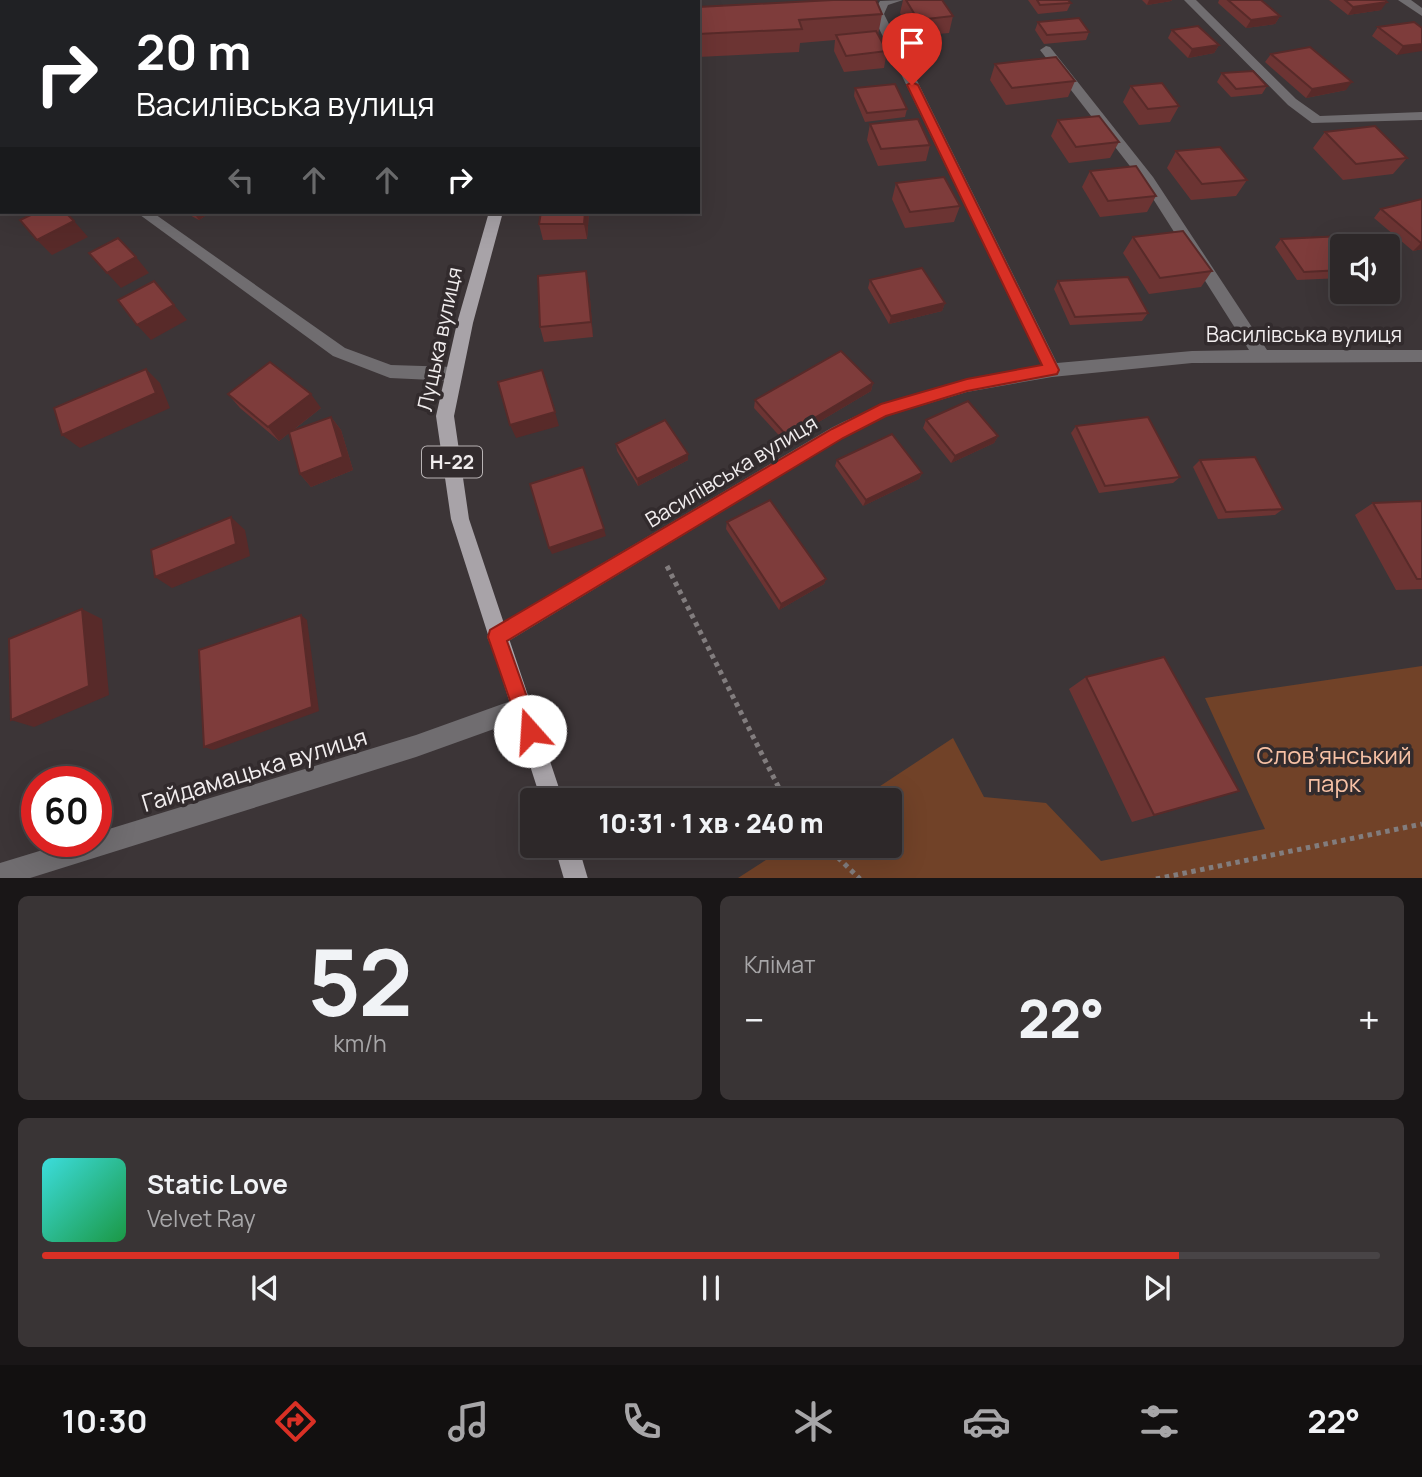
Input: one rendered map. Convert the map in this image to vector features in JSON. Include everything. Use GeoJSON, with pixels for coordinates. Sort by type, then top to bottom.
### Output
{"type":"FeatureCollection","features":[{"type":"Feature","properties":{"kind":"main road","name":"Луцька вулиця"},"geometry":{"type":"LineString","coordinates":[[495,214],[445,416],[460,519],[548,788]]}},
{"type":"Feature","properties":{"kind":"main road"},"geometry":{"type":"LineString","coordinates":[[570,858],[576,878]]}},
{"type":"Feature","properties":{"kind":"street"},"geometry":{"type":"LineString","coordinates":[[897,0],[884,3],[878,14],[1052,370]]}},
{"type":"Feature","properties":{"kind":"street"},"geometry":{"type":"LineString","coordinates":[[1190,0],[1292,102],[1317,120],[1422,117]]}},
{"type":"Feature","properties":{"kind":"street"},"geometry":{"type":"LineString","coordinates":[[1405,0],[1422,13]]}},
{"type":"Feature","properties":{"kind":"street"},"geometry":{"type":"LineString","coordinates":[[1046,50],[1148,180],[1261,355]]}},
{"type":"Feature","properties":{"kind":"street"},"geometry":{"type":"LineString","coordinates":[[146,214],[339,352],[390,371],[454,374]]}},
{"type":"Feature","properties":{"kind":"street","name":"Василівська вулиця"},"geometry":{"type":"LineString","coordinates":[[497,637],[837,433],[881,411],[967,385],[1052,370],[1192,357],[1422,356]]}},
{"type":"Feature","properties":{"kind":"street","name":"Гайдамацька вулиця"},"geometry":{"type":"LineString","coordinates":[[0,875],[416,746],[522,708]]}},
{"type":"Feature","properties":{"kind":"path"},"geometry":{"type":"LineString","coordinates":[[655,543],[779,788]]}},
{"type":"Feature","properties":{"kind":"path"},"geometry":{"type":"LineString","coordinates":[[1156,878],[1422,824]]}},
{"type":"Feature","properties":{"kind":"path"},"geometry":{"type":"LineString","coordinates":[[839,858],[860,878]]}},
{"type":"Feature","properties":{"kind":"green space","name":"Слов'янський парк"},"geometry":{"type":"Polygon","coordinates":[[[1422,666],[1422,878],[738,878],[769,858],[902,858],[902,788],[877,788],[953,738],[984,797],[1046,803],[1101,861],[1265,829],[1205,698],[1422,666]]]}},
{"type":"Feature","properties":{"kind":"building"},"geometry":{"type":"Polygon","coordinates":[[[876,0],[882,14],[799,20],[802,29],[700,34],[700,7],[876,0]]]}},
{"type":"Feature","properties":{"kind":"building"},"geometry":{"type":"Polygon","coordinates":[[[906,0],[942,0],[953,16],[918,20],[906,0]]]}},
{"type":"Feature","properties":{"kind":"building"},"geometry":{"type":"Polygon","coordinates":[[[1037,0],[1068,0],[1071,3],[1040,5],[1037,0]]]}},
{"type":"Feature","properties":{"kind":"building"},"geometry":{"type":"Polygon","coordinates":[[[1228,0],[1261,0],[1280,16],[1251,20],[1228,0]]]}},
{"type":"Feature","properties":{"kind":"building"},"geometry":{"type":"Polygon","coordinates":[[[1345,0],[1385,0],[1387,2],[1353,7],[1345,0]]]}},
{"type":"Feature","properties":{"kind":"building"},"geometry":{"type":"Polygon","coordinates":[[[1079,18],[1089,32],[1047,35],[1038,22],[1079,18]]]}},
{"type":"Feature","properties":{"kind":"building"},"geometry":{"type":"Polygon","coordinates":[[[1414,22],[1422,28],[1422,44],[1403,46],[1378,27],[1414,22]]]}},
{"type":"Feature","properties":{"kind":"building"},"geometry":{"type":"Polygon","coordinates":[[[1198,26],[1219,45],[1192,49],[1172,30],[1198,26]]]}},
{"type":"Feature","properties":{"kind":"building"},"geometry":{"type":"Polygon","coordinates":[[[876,31],[887,51],[846,56],[836,35],[876,31]]]}},
{"type":"Feature","properties":{"kind":"building"},"geometry":{"type":"Polygon","coordinates":[[[1310,47],[1352,82],[1312,89],[1271,54],[1310,47]]]}},
{"type":"Feature","properties":{"kind":"building"},"geometry":{"type":"Polygon","coordinates":[[[1056,57],[1075,81],[1012,88],[995,64],[1056,57]]]}},
{"type":"Feature","properties":{"kind":"building"},"geometry":{"type":"Polygon","coordinates":[[[1253,71],[1267,86],[1236,89],[1222,73],[1253,71]]]}},
{"type":"Feature","properties":{"kind":"building"},"geometry":{"type":"Polygon","coordinates":[[[1162,83],[1179,106],[1148,109],[1131,86],[1162,83]]]}},
{"type":"Feature","properties":{"kind":"building"},"geometry":{"type":"Polygon","coordinates":[[[895,84],[907,109],[867,113],[855,88],[895,84]]]}},
{"type":"Feature","properties":{"kind":"building"},"geometry":{"type":"Polygon","coordinates":[[[1099,116],[1119,142],[1076,147],[1058,120],[1099,116]]]}},
{"type":"Feature","properties":{"kind":"building"},"geometry":{"type":"Polygon","coordinates":[[[918,119],[930,145],[881,149],[870,124],[918,119]]]}},
{"type":"Feature","properties":{"kind":"building"},"geometry":{"type":"Polygon","coordinates":[[[1375,126],[1407,158],[1356,164],[1325,132],[1375,126]]]}},
{"type":"Feature","properties":{"kind":"building"},"geometry":{"type":"Polygon","coordinates":[[[1220,147],[1247,180],[1202,184],[1176,151],[1220,147]]]}},
{"type":"Feature","properties":{"kind":"building"},"geometry":{"type":"Polygon","coordinates":[[[1136,166],[1156,196],[1108,201],[1090,171],[1136,166]]]}},
{"type":"Feature","properties":{"kind":"building"},"geometry":{"type":"Polygon","coordinates":[[[944,177],[960,206],[910,212],[896,183],[944,177]]]}},
{"type":"Feature","properties":{"kind":"building"},"geometry":{"type":"Polygon","coordinates":[[[1422,199],[1422,243],[1421,243],[1381,209],[1422,199]]]}},
{"type":"Feature","properties":{"kind":"building"},"geometry":{"type":"Polygon","coordinates":[[[33,214],[67,214],[74,221],[37,240],[20,220],[33,214]]]}},
{"type":"Feature","properties":{"kind":"building"},"geometry":{"type":"Polygon","coordinates":[[[541,214],[585,214],[584,224],[539,224],[541,214]]]}},
{"type":"Feature","properties":{"kind":"building"},"geometry":{"type":"Polygon","coordinates":[[[1183,231],[1212,271],[1160,278],[1133,237],[1183,231]]]}},
{"type":"Feature","properties":{"kind":"building"},"geometry":{"type":"Polygon","coordinates":[[[1330,237],[1330,271],[1304,272],[1281,239],[1330,237]]]}},
{"type":"Feature","properties":{"kind":"building"},"geometry":{"type":"Polygon","coordinates":[[[118,238],[136,257],[107,273],[89,253],[118,238]]]}},
{"type":"Feature","properties":{"kind":"building"},"geometry":{"type":"Polygon","coordinates":[[[922,268],[945,303],[891,316],[870,280],[922,268]]]}},
{"type":"Feature","properties":{"kind":"building"},"geometry":{"type":"Polygon","coordinates":[[[586,271],[591,322],[540,327],[538,276],[586,271]]]}},
{"type":"Feature","properties":{"kind":"building"},"geometry":{"type":"Polygon","coordinates":[[[1128,277],[1148,313],[1075,317],[1058,281],[1128,277]]]}},
{"type":"Feature","properties":{"kind":"building"},"geometry":{"type":"Polygon","coordinates":[[[154,281],[174,305],[137,325],[118,300],[154,281]]]}},
{"type":"Feature","properties":{"kind":"building"},"geometry":{"type":"Polygon","coordinates":[[[841,351],[873,383],[786,435],[755,400],[841,351]]]}},
{"type":"Feature","properties":{"kind":"building"},"geometry":{"type":"Polygon","coordinates":[[[270,362],[311,394],[268,427],[228,394],[270,362]]]}},
{"type":"Feature","properties":{"kind":"building"},"geometry":{"type":"Polygon","coordinates":[[[146,369],[156,393],[62,435],[54,408],[146,369]]]}},
{"type":"Feature","properties":{"kind":"building"},"geometry":{"type":"Polygon","coordinates":[[[542,370],[555,412],[510,425],[498,382],[542,370]]]}},
{"type":"Feature","properties":{"kind":"building"},"geometry":{"type":"Polygon","coordinates":[[[968,401],[998,436],[955,456],[926,420],[968,401]]]}},
{"type":"Feature","properties":{"kind":"building"},"geometry":{"type":"Polygon","coordinates":[[[331,417],[343,457],[300,474],[289,432],[331,417]]]}},
{"type":"Feature","properties":{"kind":"building"},"geometry":{"type":"Polygon","coordinates":[[[1148,417],[1180,477],[1105,486],[1076,426],[1148,417]]]}},
{"type":"Feature","properties":{"kind":"building"},"geometry":{"type":"Polygon","coordinates":[[[665,420],[688,454],[637,479],[616,444],[665,420]]]}},
{"type":"Feature","properties":{"kind":"building"},"geometry":{"type":"Polygon","coordinates":[[[892,434],[922,473],[866,500],[837,460],[892,434]]]}},
{"type":"Feature","properties":{"kind":"building"},"geometry":{"type":"Polygon","coordinates":[[[1255,457],[1283,509],[1226,512],[1200,460],[1255,457]]]}},
{"type":"Feature","properties":{"kind":"building"},"geometry":{"type":"Polygon","coordinates":[[[583,467],[604,529],[549,548],[530,484],[583,467]]]}},
{"type":"Feature","properties":{"kind":"building"},"geometry":{"type":"Polygon","coordinates":[[[770,500],[826,579],[781,604],[727,522],[770,500]]]}},
{"type":"Feature","properties":{"kind":"building"},"geometry":{"type":"Polygon","coordinates":[[[1422,501],[1422,579],[1417,579],[1373,503],[1422,501]]]}},
{"type":"Feature","properties":{"kind":"building"},"geometry":{"type":"Polygon","coordinates":[[[231,517],[236,544],[155,577],[151,550],[231,517]]]}},
{"type":"Feature","properties":{"kind":"building"},"geometry":{"type":"Polygon","coordinates":[[[82,609],[89,686],[11,720],[9,639],[82,609]]]}},
{"type":"Feature","properties":{"kind":"building"},"geometry":{"type":"Polygon","coordinates":[[[301,615],[312,707],[204,747],[199,650],[301,615]]]}},
{"type":"Feature","properties":{"kind":"building"},"geometry":{"type":"Polygon","coordinates":[[[1164,657],[1239,791],[1154,815],[1086,677],[1164,657]]]}},
{"type":"Feature","properties":{"kind":"route"},"geometry":{"type":"LineString","coordinates":[[530,731],[497,637],[837,433],[881,411],[967,385],[1052,370],[912,85]]}}]}
